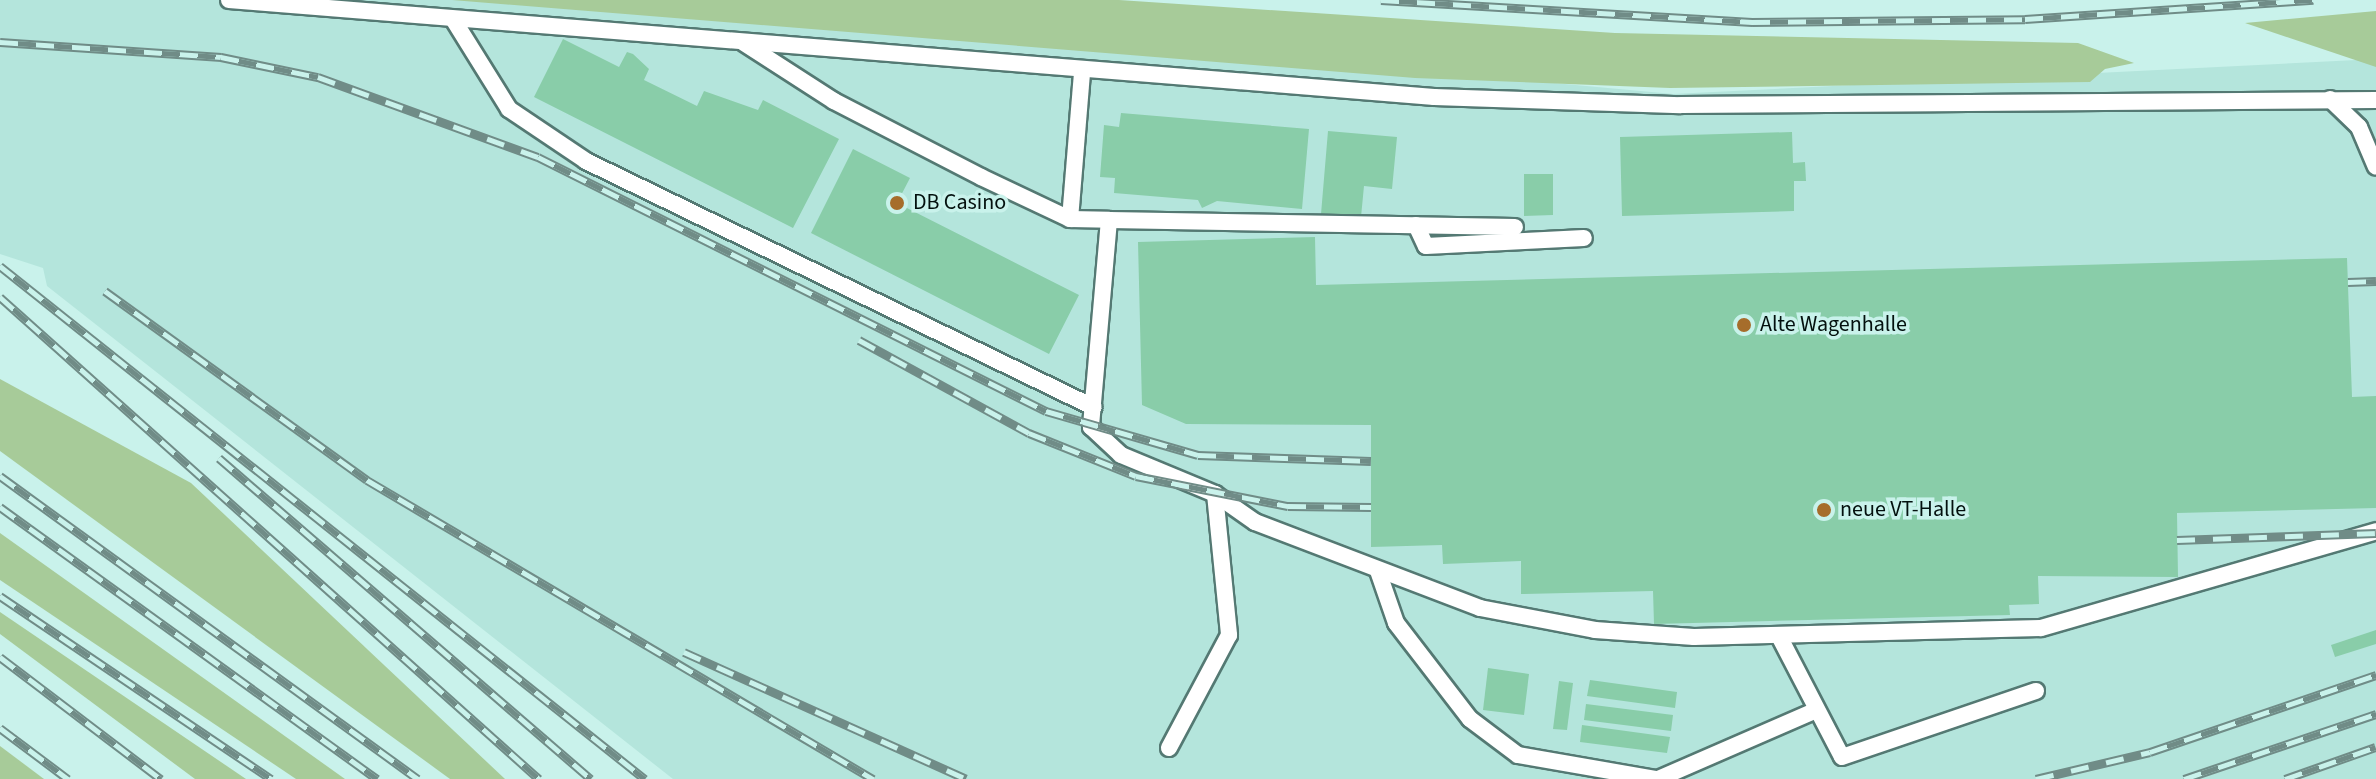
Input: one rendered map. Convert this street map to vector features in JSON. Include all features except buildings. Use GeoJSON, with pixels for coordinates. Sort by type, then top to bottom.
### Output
{"type":"FeatureCollection","features":[{"type":"Feature","properties":{"kind":"lane"},"geometry":{"type":"LineString","coordinates":[[229,0],[1082,72],[1434,97],[1681,105],[2376,100]]}},
{"type":"Feature","properties":{"kind":"lane"},"geometry":{"type":"LineString","coordinates":[[453,19],[509,109],[586,161],[1093,407]]}},
{"type":"Feature","properties":{"kind":"lane"},"geometry":{"type":"LineString","coordinates":[[742,42],[834,101],[1070,219],[1515,227]]}},
{"type":"Feature","properties":{"kind":"lane"},"geometry":{"type":"LineString","coordinates":[[1070,219],[1082,72]]}},
{"type":"Feature","properties":{"kind":"lane"},"geometry":{"type":"LineString","coordinates":[[2330,99],[2359,127],[2376,167]]}},
{"type":"Feature","properties":{"kind":"lane"},"geometry":{"type":"LineString","coordinates":[[1109,220],[1091,427],[1121,455],[1215,494],[1255,522],[1480,608],[1595,630],[1779,636],[2041,628],[2376,531]]}},
{"type":"Feature","properties":{"kind":"lane"},"geometry":{"type":"LineString","coordinates":[[1416,225],[1426,246],[1584,238]]}},
{"type":"Feature","properties":{"kind":"lane"},"geometry":{"type":"LineString","coordinates":[[1169,748],[1229,635],[1215,494]]}},
{"type":"Feature","properties":{"kind":"lane"},"geometry":{"type":"LineString","coordinates":[[1378,571],[1396,623],[1470,719],[1518,755],[1657,779],[1817,710]]}},
{"type":"Feature","properties":{"kind":"lane"},"geometry":{"type":"LineString","coordinates":[[1779,636],[1842,757],[2036,691]]}},
{"type":"Feature","properties":{"kind":"shaded area"},"geometry":{"type":"Polygon","coordinates":[[[0,0],[656,0],[1673,94],[2376,59],[2376,779],[673,779],[47,286],[43,268],[0,254],[0,0]]]}},
{"type":"Feature","properties":{"kind":"green space"},"geometry":{"type":"Polygon","coordinates":[[[452,0],[1119,0],[1615,33],[2078,43],[2134,63],[2105,69],[2090,82],[1670,88],[1415,78],[452,0]]]}},
{"type":"Feature","properties":{"kind":"green space"},"geometry":{"type":"Polygon","coordinates":[[[2376,11],[2376,67],[2245,23],[2376,11]]]}},
{"type":"Feature","properties":{"kind":"green space"},"geometry":{"type":"Polygon","coordinates":[[[0,379],[191,483],[505,779],[450,779],[0,451],[0,379]]]}},
{"type":"Feature","properties":{"kind":"green space"},"geometry":{"type":"Polygon","coordinates":[[[0,533],[345,779],[296,779],[0,580],[0,533]]]}},
{"type":"Feature","properties":{"kind":"green space"},"geometry":{"type":"Polygon","coordinates":[[[0,612],[246,779],[195,779],[0,634],[0,612]]]}},
{"type":"Feature","properties":{"kind":"green space"},"geometry":{"type":"Polygon","coordinates":[[[0,746],[44,779],[0,779],[0,746]]]}},
{"type":"Feature","properties":{"kind":"railway"},"geometry":{"type":"LineString","coordinates":[[1381,0],[1752,22],[2025,19],[2313,0]]}},
{"type":"Feature","properties":{"kind":"railway"},"geometry":{"type":"LineString","coordinates":[[0,42],[221,57],[318,77],[538,157],[1046,411],[1198,455],[1371,461]]}},
{"type":"Feature","properties":{"kind":"railway"},"geometry":{"type":"LineString","coordinates":[[0,266],[645,779]]}},
{"type":"Feature","properties":{"kind":"railway"},"geometry":{"type":"LineString","coordinates":[[2348,282],[2376,281]]}},
{"type":"Feature","properties":{"kind":"railway"},"geometry":{"type":"LineString","coordinates":[[105,291],[367,480],[873,779]]}},
{"type":"Feature","properties":{"kind":"railway"},"geometry":{"type":"LineString","coordinates":[[0,297],[539,779]]}},
{"type":"Feature","properties":{"kind":"railway"},"geometry":{"type":"LineString","coordinates":[[859,340],[1029,433],[1136,476],[1288,506],[1371,507]]}},
{"type":"Feature","properties":{"kind":"railway"},"geometry":{"type":"LineString","coordinates":[[219,458],[591,779]]}},
{"type":"Feature","properties":{"kind":"railway"},"geometry":{"type":"LineString","coordinates":[[0,476],[418,779]]}},
{"type":"Feature","properties":{"kind":"railway"},"geometry":{"type":"LineString","coordinates":[[0,507],[377,779]]}},
{"type":"Feature","properties":{"kind":"railway"},"geometry":{"type":"LineString","coordinates":[[2177,540],[2376,533]]}},
{"type":"Feature","properties":{"kind":"railway"},"geometry":{"type":"LineString","coordinates":[[0,596],[271,779]]}},
{"type":"Feature","properties":{"kind":"railway"},"geometry":{"type":"LineString","coordinates":[[684,652],[966,779]]}},
{"type":"Feature","properties":{"kind":"railway"},"geometry":{"type":"LineString","coordinates":[[0,657],[161,779]]}},
{"type":"Feature","properties":{"kind":"railway"},"geometry":{"type":"LineString","coordinates":[[2036,779],[2150,752],[2376,675]]}},
{"type":"Feature","properties":{"kind":"railway"},"geometry":{"type":"LineString","coordinates":[[2184,779],[2376,714]]}},
{"type":"Feature","properties":{"kind":"railway"},"geometry":{"type":"LineString","coordinates":[[0,728],[68,779]]}},
{"type":"Feature","properties":{"kind":"railway"},"geometry":{"type":"LineString","coordinates":[[2285,779],[2376,747]]}},
{"type":"Feature","properties":{"kind":"place","name":"DB Casino"},"geometry":{"type":"Point","coordinates":[897,203]}},
{"type":"Feature","properties":{"kind":"place","name":"Alte Wagenhalle"},"geometry":{"type":"Point","coordinates":[1744,325]}},
{"type":"Feature","properties":{"kind":"place","name":"neue VT-Halle"},"geometry":{"type":"Point","coordinates":[1824,510]}}]}
